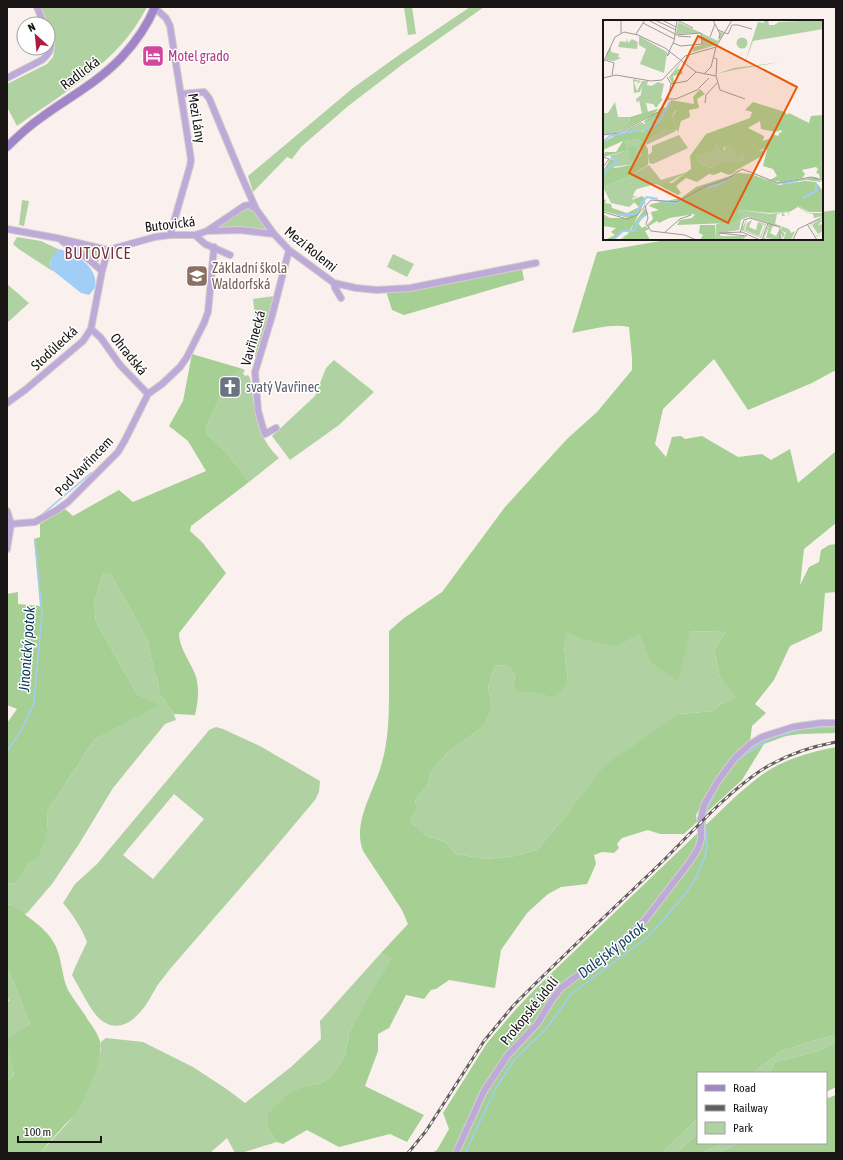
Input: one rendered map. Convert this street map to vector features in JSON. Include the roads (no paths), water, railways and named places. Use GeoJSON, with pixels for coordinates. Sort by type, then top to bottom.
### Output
{"type":"FeatureCollection","features":[{"type":"Feature","properties":{"kind":"main road","name":"Radlická"},"geometry":{"type":"LineString","coordinates":[[7,148],[32,124],[98,77],[120,58],[134,42],[155,8]]}},
{"type":"Feature","properties":{"kind":"street","name":"Mezi Lány"},"geometry":{"type":"LineString","coordinates":[[155,8],[166,18],[169,23],[190,146],[191,160],[170,235]]}},
{"type":"Feature","properties":{"kind":"street"},"geometry":{"type":"LineString","coordinates":[[7,78],[47,56]]}},
{"type":"Feature","properties":{"kind":"street","name":"Mezi Rolemi"},"geometry":{"type":"LineString","coordinates":[[181,94],[204,92],[209,98],[240,175],[256,209],[274,234],[289,250],[334,283],[356,288],[377,290],[410,288],[536,263]]}},
{"type":"Feature","properties":{"kind":"street","name":"Butovická"},"geometry":{"type":"LineString","coordinates":[[108,250],[142,239],[170,235],[195,235],[207,231],[244,206],[249,205],[256,209]]}},
{"type":"Feature","properties":{"kind":"street"},"geometry":{"type":"LineString","coordinates":[[7,229],[57,238],[108,250]]}},
{"type":"Feature","properties":{"kind":"street"},"geometry":{"type":"LineString","coordinates":[[207,231],[240,230],[274,234]]}},
{"type":"Feature","properties":{"kind":"street"},"geometry":{"type":"LineString","coordinates":[[195,235],[205,244],[230,255]]}},
{"type":"Feature","properties":{"kind":"street"},"geometry":{"type":"LineString","coordinates":[[57,238],[87,258],[102,271]]}},
{"type":"Feature","properties":{"kind":"street","name":"Pod Vavřincem"},"geometry":{"type":"LineString","coordinates":[[11,524],[35,522],[68,502],[118,452],[148,394],[180,368],[204,323],[210,305],[214,247]]}},
{"type":"Feature","properties":{"kind":"street","name":"Stodůlecká"},"geometry":{"type":"LineString","coordinates":[[7,403],[26,390],[82,341],[91,329],[102,271],[108,250]]}},
{"type":"Feature","properties":{"kind":"street","name":"Vavřinecká"},"geometry":{"type":"LineString","coordinates":[[276,428],[265,434],[258,410],[255,372],[272,316],[289,250]]}},
{"type":"Feature","properties":{"kind":"street"},"geometry":{"type":"LineString","coordinates":[[334,283],[335,288],[341,298]]}},
{"type":"Feature","properties":{"kind":"street","name":"Ohradská"},"geometry":{"type":"LineString","coordinates":[[91,329],[101,338],[120,365],[148,394]]}},
{"type":"Feature","properties":{"kind":"street"},"geometry":{"type":"LineString","coordinates":[[7,511],[11,524],[7,549]]}},
{"type":"Feature","properties":{"kind":"street","name":"Prokopské údolí"},"geometry":{"type":"LineString","coordinates":[[456,1153],[484,1091],[508,1055],[537,1024],[561,988],[604,958],[645,920],[688,864],[698,849],[701,839],[701,818],[704,805],[718,781],[735,758],[749,745],[762,737],[793,727],[821,723],[836,723]]}},
{"type":"Feature","properties":{"kind":"water"},"geometry":{"type":"Polygon","coordinates":[[[59,249],[72,254],[90,267],[95,280],[95,287],[89,295],[81,293],[51,269],[50,263],[52,258],[59,249]]]}},
{"type":"Feature","properties":{"kind":"waterway","name":"Jinonický potok"},"geometry":{"type":"LineString","coordinates":[[39,517],[91,473]]}},
{"type":"Feature","properties":{"kind":"waterway","name":"Jinonický potok"},"geometry":{"type":"LineString","coordinates":[[7,752],[26,721],[34,701],[42,614],[35,541]]}},
{"type":"Feature","properties":{"kind":"waterway","name":"Dalejský potok"},"geometry":{"type":"LineString","coordinates":[[734,765],[737,760],[771,738],[806,728],[836,727]]}},
{"type":"Feature","properties":{"kind":"waterway","name":"Dalejský potok"},"geometry":{"type":"LineString","coordinates":[[465,1153],[496,1088],[514,1060],[547,1028],[571,994],[648,937],[683,897],[696,878],[705,856],[707,845],[705,819],[707,809],[718,787]]}},
{"type":"Feature","properties":{"kind":"railway"},"geometry":{"type":"LineString","coordinates":[[408,1153],[426,1131],[484,1041],[513,1006],[711,813],[735,790],[760,771],[796,753],[836,742]]}},
{"type":"Feature","properties":{"kind":"place","name":"Motel grado"},"geometry":{"type":"Point","coordinates":[153,56]}},
{"type":"Feature","properties":{"kind":"place","name":"Základní škola Waldorfská"},"geometry":{"type":"Point","coordinates":[197,276]}},
{"type":"Feature","properties":{"kind":"place","name":"svatý Vavřinec"},"geometry":{"type":"Point","coordinates":[230,387]}},
{"type":"Feature","properties":{"kind":"district","name":"BUTOVICE"},"geometry":{"type":"Point","coordinates":[98,253]}}]}
